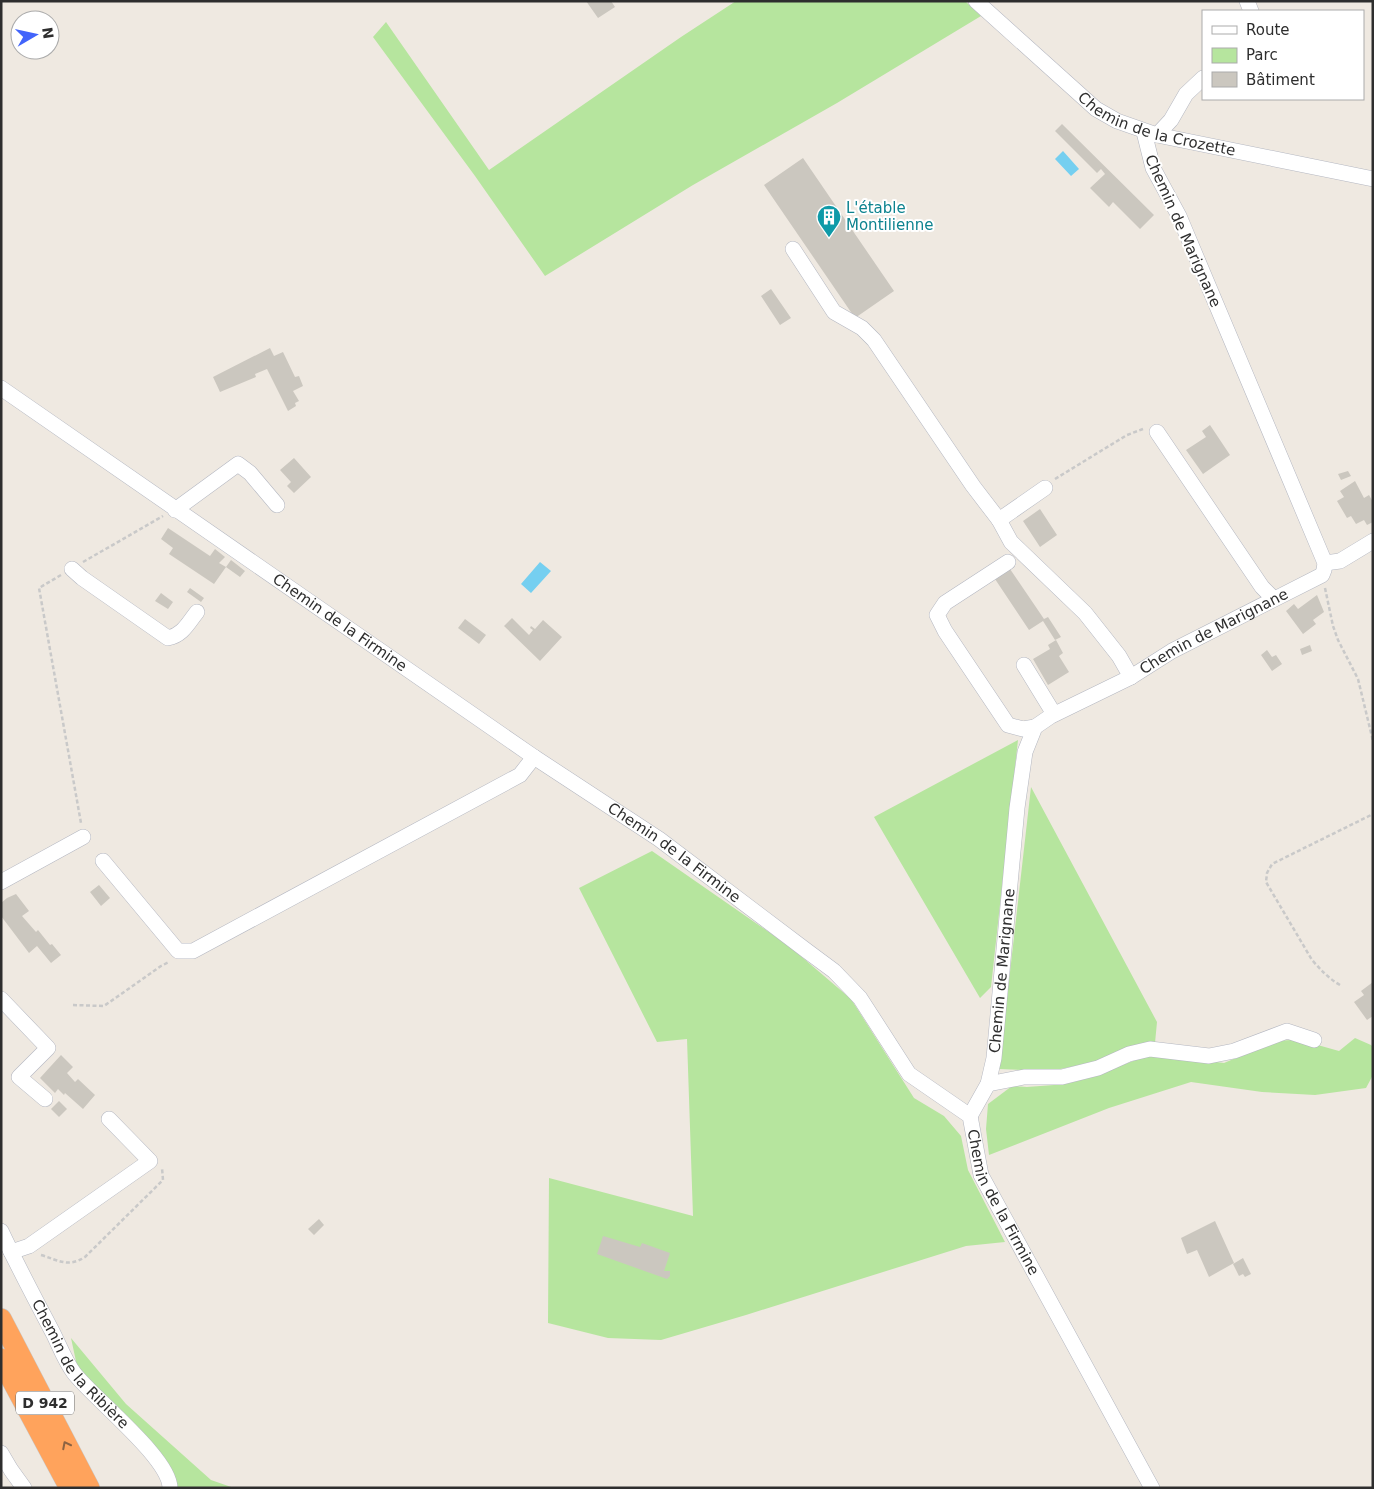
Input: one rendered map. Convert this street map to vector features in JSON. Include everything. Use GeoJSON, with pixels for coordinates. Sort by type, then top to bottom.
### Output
{"type":"FeatureCollection","features":[{"type":"Feature","properties":{"kind":"highway","name":"D 942"},"geometry":{"type":"LineString","coordinates":[[1,1319],[89,1488]]}},
{"type":"Feature","properties":{"kind":"highway","name":"D 942"},"geometry":{"type":"LineString","coordinates":[[1,1359],[70,1488]]}},
{"type":"Feature","properties":{"kind":"street","name":"Chemin de la Crozette"},"geometry":{"type":"LineString","coordinates":[[976,1],[1096,109],[1117,121],[1151,134],[1373,179]]}},
{"type":"Feature","properties":{"kind":"street"},"geometry":{"type":"LineString","coordinates":[[1151,134],[1171,120],[1186,94],[1202,79]]}},
{"type":"Feature","properties":{"kind":"street","name":"Chemin de Marignane"},"geometry":{"type":"LineString","coordinates":[[970,1116],[988,1084],[994,1058],[1017,808],[1025,752],[1035,727],[1054,714],[1131,677],[1172,651],[1273,598],[1323,569],[1179,216],[1153,168],[1151,134]]}},
{"type":"Feature","properties":{"kind":"street"},"geometry":{"type":"LineString","coordinates":[[794,248],[834,312],[862,328],[874,340],[973,486],[999,520],[1011,542],[1085,613],[1119,656],[1131,677]]}},
{"type":"Feature","properties":{"kind":"street","name":"Chemin de la Firmine"},"geometry":{"type":"LineString","coordinates":[[1,388],[534,757],[659,839],[834,971],[860,998],[909,1074],[970,1116],[981,1175],[1152,1488]]}},
{"type":"Feature","properties":{"kind":"street"},"geometry":{"type":"LineString","coordinates":[[1157,432],[1262,587],[1273,598]]}},
{"type":"Feature","properties":{"kind":"street"},"geometry":{"type":"LineString","coordinates":[[175,510],[238,464],[250,473],[278,505]]}},
{"type":"Feature","properties":{"kind":"street"},"geometry":{"type":"LineString","coordinates":[[999,520],[1045,488]]}},
{"type":"Feature","properties":{"kind":"street"},"geometry":{"type":"LineString","coordinates":[[1323,569],[1373,541]]}},
{"type":"Feature","properties":{"kind":"street"},"geometry":{"type":"LineString","coordinates":[[1008,562],[945,603],[937,615],[945,631],[1008,725],[1023,729],[1035,727]]}},
{"type":"Feature","properties":{"kind":"street"},"geometry":{"type":"LineString","coordinates":[[72,569],[168,638],[175,637],[182,632],[197,612]]}},
{"type":"Feature","properties":{"kind":"street"},"geometry":{"type":"LineString","coordinates":[[1024,665],[1054,714]]}},
{"type":"Feature","properties":{"kind":"street"},"geometry":{"type":"LineString","coordinates":[[103,861],[178,951],[193,951],[520,775],[534,757]]}},
{"type":"Feature","properties":{"kind":"street"},"geometry":{"type":"LineString","coordinates":[[1,882],[83,837]]}},
{"type":"Feature","properties":{"kind":"street"},"geometry":{"type":"LineString","coordinates":[[1,999],[48,1048],[20,1077],[45,1100]]}},
{"type":"Feature","properties":{"kind":"street"},"geometry":{"type":"LineString","coordinates":[[988,1084],[1024,1077],[1062,1077],[1098,1068],[1129,1054],[1150,1049],[1209,1056],[1234,1051],[1287,1032],[1314,1040]]}},
{"type":"Feature","properties":{"kind":"street"},"geometry":{"type":"LineString","coordinates":[[16,1251],[29,1246],[150,1161],[109,1118]]}},
{"type":"Feature","properties":{"kind":"street","name":"Chemin de la Ribière"},"geometry":{"type":"LineString","coordinates":[[1,1231],[16,1251],[74,1372],[133,1432],[162,1466],[170,1483],[170,1488]]}},
{"type":"Feature","properties":{"kind":"street"},"geometry":{"type":"LineString","coordinates":[[1,1453],[24,1488]]}},
{"type":"Feature","properties":{"kind":"path"},"geometry":{"type":"LineString","coordinates":[[1045,488],[1056,478],[1127,435],[1141,429],[1157,432]]}},
{"type":"Feature","properties":{"kind":"path"},"geometry":{"type":"LineString","coordinates":[[83,837],[39,588],[175,510]]}},
{"type":"Feature","properties":{"kind":"path"},"geometry":{"type":"LineString","coordinates":[[1323,569],[1333,626],[1358,679],[1373,741]]}},
{"type":"Feature","properties":{"kind":"path"},"geometry":{"type":"LineString","coordinates":[[1340,985],[1321,971],[1312,960],[1266,882],[1267,873],[1272,864],[1373,814]]}},
{"type":"Feature","properties":{"kind":"path"},"geometry":{"type":"LineString","coordinates":[[73,1006],[104,1006],[161,966],[193,951]]}},
{"type":"Feature","properties":{"kind":"path"},"geometry":{"type":"LineString","coordinates":[[16,1251],[63,1263],[77,1262],[86,1257],[163,1180],[162,1168],[150,1161]]}},
{"type":"Feature","properties":{"kind":"green space"},"geometry":{"type":"Polygon","coordinates":[[[736,1],[965,1],[981,16],[837,103],[693,185],[545,276],[475,176],[373,37],[386,22],[489,170],[736,1]]]}},
{"type":"Feature","properties":{"kind":"green space"},"geometry":{"type":"Polygon","coordinates":[[[1018,740],[991,987],[980,998],[874,817],[1018,740]]]}},
{"type":"Feature","properties":{"kind":"green space"},"geometry":{"type":"Polygon","coordinates":[[[1031,787],[1157,1022],[1155,1043],[1096,1062],[1050,1071],[999,1069],[1031,787]]]}},
{"type":"Feature","properties":{"kind":"green space"},"geometry":{"type":"Polygon","coordinates":[[[652,851],[789,946],[851,999],[914,1098],[944,1116],[961,1136],[968,1170],[1005,1242],[966,1246],[661,1340],[608,1338],[548,1323],[549,1178],[693,1216],[687,1039],[657,1042],[579,888],[652,851]]]}},
{"type":"Feature","properties":{"kind":"green space"},"geometry":{"type":"Polygon","coordinates":[[[1355,1038],[1373,1047],[1373,1075],[1366,1088],[1315,1095],[1262,1092],[1191,1082],[1109,1108],[989,1155],[986,1129],[988,1104],[1012,1086],[1054,1085],[1090,1077],[1152,1054],[1224,1063],[1276,1041],[1307,1042],[1339,1051],[1355,1038]]]}},
{"type":"Feature","properties":{"kind":"green space"},"geometry":{"type":"Polygon","coordinates":[[[71,1338],[126,1404],[211,1480],[234,1488],[176,1488],[77,1366],[71,1338]]]}},
{"type":"Feature","properties":{"kind":"water"},"geometry":{"type":"Polygon","coordinates":[[[1063,151],[1079,169],[1071,176],[1055,159],[1063,151]]]}},
{"type":"Feature","properties":{"kind":"water"},"geometry":{"type":"Polygon","coordinates":[[[540,562],[551,571],[531,593],[521,584],[540,562]]]}},
{"type":"Feature","properties":{"kind":"building"},"geometry":{"type":"Polygon","coordinates":[[[586,1],[611,1],[615,7],[598,18],[586,1]]]}},
{"type":"Feature","properties":{"kind":"building"},"geometry":{"type":"Polygon","coordinates":[[[1062,124],[1154,215],[1140,229],[1113,202],[1109,207],[1090,188],[1105,174],[1101,169],[1097,173],[1055,131],[1062,124]]]}},
{"type":"Feature","properties":{"kind":"building","name":"L'étable Montilienne"},"geometry":{"type":"Polygon","coordinates":[[[803,158],[894,291],[855,318],[764,185],[803,158]]]}},
{"type":"Feature","properties":{"kind":"building"},"geometry":{"type":"Polygon","coordinates":[[[771,289],[791,318],[780,325],[761,296],[771,289]]]}},
{"type":"Feature","properties":{"kind":"building"},"geometry":{"type":"Polygon","coordinates":[[[270,348],[274,356],[283,352],[295,377],[299,376],[303,386],[293,391],[299,401],[295,403],[296,406],[288,411],[267,369],[255,374],[256,377],[220,392],[213,377],[270,348]]]}},
{"type":"Feature","properties":{"kind":"building"},"geometry":{"type":"Polygon","coordinates":[[[1210,425],[1230,455],[1203,474],[1186,450],[1206,437],[1202,431],[1210,425]]]}},
{"type":"Feature","properties":{"kind":"building"},"geometry":{"type":"Polygon","coordinates":[[[294,458],[311,477],[294,493],[287,486],[291,482],[280,470],[294,458]]]}},
{"type":"Feature","properties":{"kind":"building"},"geometry":{"type":"Polygon","coordinates":[[[1348,471],[1351,476],[1341,480],[1338,474],[1348,471]]]}},
{"type":"Feature","properties":{"kind":"building"},"geometry":{"type":"Polygon","coordinates":[[[1355,481],[1364,498],[1369,495],[1373,502],[1373,522],[1367,525],[1364,520],[1356,524],[1351,516],[1347,518],[1337,501],[1344,497],[1340,491],[1355,481]]]}},
{"type":"Feature","properties":{"kind":"building"},"geometry":{"type":"Polygon","coordinates":[[[1040,509],[1057,535],[1040,547],[1023,521],[1040,509]]]}},
{"type":"Feature","properties":{"kind":"building"},"geometry":{"type":"Polygon","coordinates":[[[168,528],[210,556],[215,549],[225,557],[219,563],[226,567],[214,584],[169,554],[173,548],[161,539],[168,528]]]}},
{"type":"Feature","properties":{"kind":"building"},"geometry":{"type":"Polygon","coordinates":[[[231,560],[245,571],[240,577],[226,567],[231,560]]]}},
{"type":"Feature","properties":{"kind":"building"},"geometry":{"type":"Polygon","coordinates":[[[1010,569],[1044,619],[1048,617],[1061,637],[1055,640],[1043,621],[1029,630],[995,579],[1010,569]]]}},
{"type":"Feature","properties":{"kind":"building"},"geometry":{"type":"Polygon","coordinates":[[[190,588],[204,598],[201,602],[187,592],[190,588]]]}},
{"type":"Feature","properties":{"kind":"building"},"geometry":{"type":"Polygon","coordinates":[[[161,593],[173,602],[168,609],[155,601],[161,593]]]}},
{"type":"Feature","properties":{"kind":"building"},"geometry":{"type":"Polygon","coordinates":[[[1317,595],[1324,612],[1313,620],[1316,624],[1303,634],[1286,611],[1294,604],[1298,609],[1317,595]]]}},
{"type":"Feature","properties":{"kind":"building"},"geometry":{"type":"Polygon","coordinates":[[[512,618],[529,635],[533,630],[530,628],[531,626],[535,629],[543,620],[562,637],[540,661],[504,626],[512,618]]]}},
{"type":"Feature","properties":{"kind":"building"},"geometry":{"type":"Polygon","coordinates":[[[465,619],[486,635],[479,644],[458,628],[465,619]]]}},
{"type":"Feature","properties":{"kind":"building"},"geometry":{"type":"Polygon","coordinates":[[[1056,640],[1063,653],[1059,656],[1069,672],[1048,685],[1033,659],[1050,649],[1048,645],[1056,640]]]}},
{"type":"Feature","properties":{"kind":"building"},"geometry":{"type":"Polygon","coordinates":[[[1310,645],[1312,651],[1302,655],[1300,649],[1310,645]]]}},
{"type":"Feature","properties":{"kind":"building"},"geometry":{"type":"Polygon","coordinates":[[[1267,650],[1272,657],[1276,655],[1282,664],[1272,671],[1261,655],[1267,650]]]}},
{"type":"Feature","properties":{"kind":"building"},"geometry":{"type":"Polygon","coordinates":[[[99,885],[110,898],[101,906],[90,892],[99,885]]]}},
{"type":"Feature","properties":{"kind":"building"},"geometry":{"type":"Polygon","coordinates":[[[16,894],[29,911],[22,916],[61,955],[51,963],[37,946],[29,953],[1,916],[1,903],[16,894]]]}},
{"type":"Feature","properties":{"kind":"building"},"geometry":{"type":"Polygon","coordinates":[[[1373,982],[1373,1016],[1367,1020],[1354,1002],[1364,995],[1361,991],[1373,982]]]}},
{"type":"Feature","properties":{"kind":"building"},"geometry":{"type":"Polygon","coordinates":[[[61,1055],[73,1067],[67,1073],[75,1082],[78,1079],[95,1095],[83,1109],[58,1089],[55,1093],[40,1078],[61,1055]]]}},
{"type":"Feature","properties":{"kind":"building"},"geometry":{"type":"Polygon","coordinates":[[[59,1101],[67,1109],[59,1117],[51,1109],[59,1101]]]}},
{"type":"Feature","properties":{"kind":"building"},"geometry":{"type":"Polygon","coordinates":[[[319,1219],[324,1225],[314,1235],[308,1229],[319,1219]]]}},
{"type":"Feature","properties":{"kind":"building"},"geometry":{"type":"Polygon","coordinates":[[[1215,1221],[1234,1263],[1209,1277],[1197,1250],[1187,1254],[1181,1238],[1215,1221]]]}},
{"type":"Feature","properties":{"kind":"building"},"geometry":{"type":"Polygon","coordinates":[[[603,1236],[640,1247],[642,1243],[670,1253],[664,1271],[670,1271],[670,1276],[667,1279],[597,1254],[603,1236]]]}},
{"type":"Feature","properties":{"kind":"building"},"geometry":{"type":"Polygon","coordinates":[[[1243,1258],[1251,1274],[1245,1277],[1243,1274],[1239,1276],[1233,1264],[1243,1258]]]}},
{"type":"Feature","properties":{"kind":"place","name":"L'étable Montilienne"},"geometry":{"type":"Point","coordinates":[829,238]}}]}
